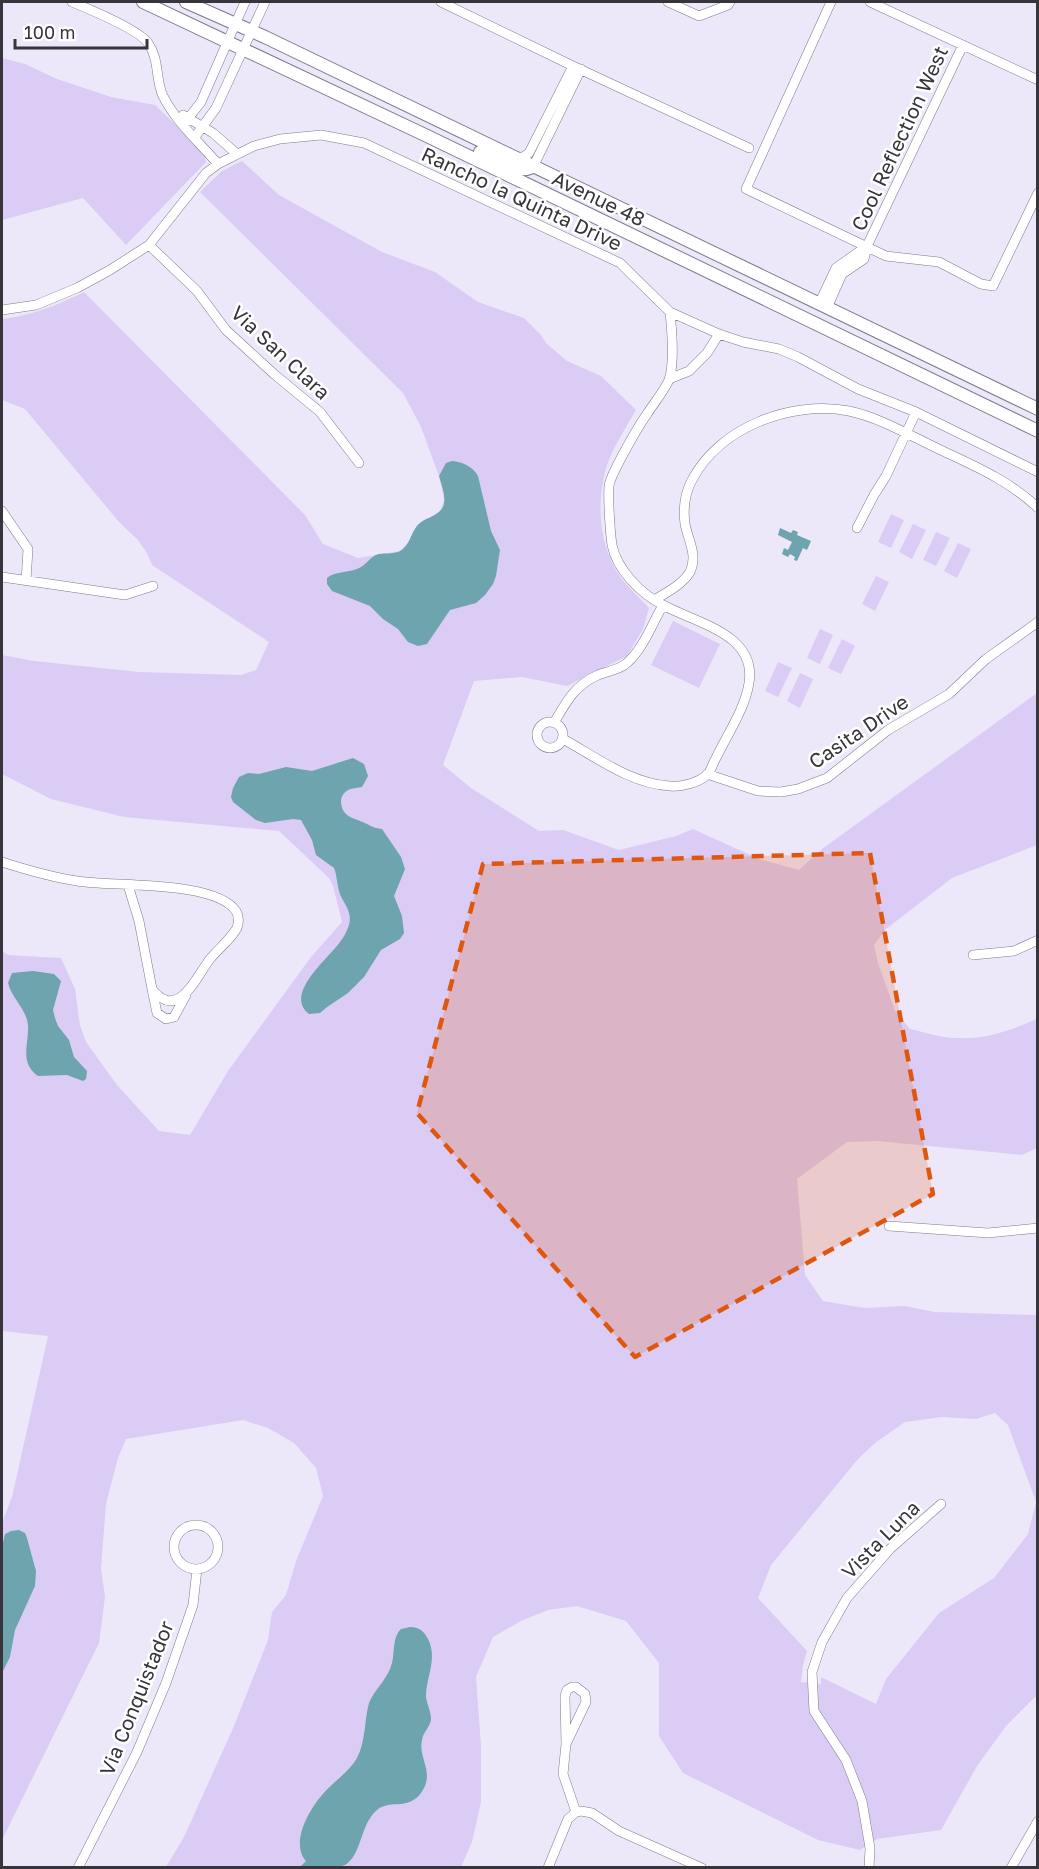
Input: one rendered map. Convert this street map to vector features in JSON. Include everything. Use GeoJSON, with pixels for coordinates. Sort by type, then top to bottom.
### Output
{"type":"FeatureCollection","features":[{"type":"Feature","properties":{"kind":"main road","name":"Avenue 48"},"geometry":{"type":"LineString","coordinates":[[143,2],[244,48],[1038,431]]}},
{"type":"Feature","properties":{"kind":"main road","name":"Avenue 48"},"geometry":{"type":"LineString","coordinates":[[186,2],[1038,409]]}},
{"type":"Feature","properties":{"kind":"main road"},"geometry":{"type":"LineString","coordinates":[[425,135],[453,140],[516,170],[533,167]]}},
{"type":"Feature","properties":{"kind":"main road"},"geometry":{"type":"LineString","coordinates":[[711,273],[743,280],[803,308],[816,310],[822,307],[832,325],[850,340]]}},
{"type":"Feature","properties":{"kind":"street"},"geometry":{"type":"LineString","coordinates":[[72,2],[123,25],[148,42],[157,63],[162,93],[171,109],[186,122],[195,137],[218,164]]}},
{"type":"Feature","properties":{"kind":"street"},"geometry":{"type":"LineString","coordinates":[[186,122],[201,102],[245,2]]}},
{"type":"Feature","properties":{"kind":"street"},"geometry":{"type":"LineString","coordinates":[[195,137],[216,108],[265,2]]}},
{"type":"Feature","properties":{"kind":"street"},"geometry":{"type":"LineString","coordinates":[[441,2],[749,147]]}},
{"type":"Feature","properties":{"kind":"street"},"geometry":{"type":"LineString","coordinates":[[668,2],[699,16],[729,5],[730,2]]}},
{"type":"Feature","properties":{"kind":"street","name":"Cool Reflection West"},"geometry":{"type":"LineString","coordinates":[[831,2],[746,189],[886,256],[939,262],[981,284],[993,286],[1038,194]]}},
{"type":"Feature","properties":{"kind":"street","name":"Cool Reflection West"},"geometry":{"type":"LineString","coordinates":[[870,2],[1038,80]]}},
{"type":"Feature","properties":{"kind":"street","name":"Cool Reflection West"},"geometry":{"type":"LineString","coordinates":[[867,246],[963,45]]}},
{"type":"Feature","properties":{"kind":"street"},"geometry":{"type":"LineString","coordinates":[[515,158],[529,153],[577,68]]}},
{"type":"Feature","properties":{"kind":"street"},"geometry":{"type":"LineString","coordinates":[[533,167],[577,68]]}},
{"type":"Feature","properties":{"kind":"street"},"geometry":{"type":"LineString","coordinates":[[186,122],[203,127],[237,154]]}},
{"type":"Feature","properties":{"kind":"street","name":"Rancho la Quinta Drive"},"geometry":{"type":"LineString","coordinates":[[2,310],[36,305],[77,288],[148,245],[206,173],[218,164],[254,146],[280,139],[321,135],[364,143],[620,263],[670,312],[719,334],[798,357],[858,389],[916,412],[1038,472]]}},
{"type":"Feature","properties":{"kind":"street","name":"Via San Clara"},"geometry":{"type":"LineString","coordinates":[[148,245],[197,291],[226,330],[320,412],[359,463]]}},
{"type":"Feature","properties":{"kind":"street"},"geometry":{"type":"LineString","coordinates":[[822,307],[836,268],[867,246]]}},
{"type":"Feature","properties":{"kind":"street"},"geometry":{"type":"LineString","coordinates":[[562,739],[585,754],[632,776],[658,785],[678,786],[692,783],[707,774],[739,711],[748,687],[749,666],[742,649],[725,634],[659,603],[625,575],[613,547],[609,484],[639,425],[669,379],[673,345],[670,312]]}},
{"type":"Feature","properties":{"kind":"street"},"geometry":{"type":"LineString","coordinates":[[669,379],[689,371],[707,352],[719,334]]}},
{"type":"Feature","properties":{"kind":"street"},"geometry":{"type":"LineString","coordinates":[[555,723],[569,696],[580,685],[629,661],[642,646],[659,603],[686,577],[692,566],[693,554],[684,510],[688,488],[707,458],[739,432],[766,420],[814,409],[835,409],[861,414],[993,474],[1038,508]]}},
{"type":"Feature","properties":{"kind":"street"},"geometry":{"type":"LineString","coordinates":[[857,528],[886,476],[916,412]]}},
{"type":"Feature","properties":{"kind":"street"},"geometry":{"type":"LineString","coordinates":[[2,511],[28,549],[26,581]]}},
{"type":"Feature","properties":{"kind":"street"},"geometry":{"type":"LineString","coordinates":[[2,578],[125,595],[153,586]]}},
{"type":"Feature","properties":{"kind":"street","name":"Casita Drive"},"geometry":{"type":"LineString","coordinates":[[707,774],[758,791],[781,792],[798,789],[827,778],[888,730],[949,694],[986,659],[1038,622]]}},
{"type":"Feature","properties":{"kind":"street"},"geometry":{"type":"LineString","coordinates":[[548,722],[555,723],[562,730],[562,739],[559,745],[553,748],[543,747],[538,743],[539,727],[548,722]]}},
{"type":"Feature","properties":{"kind":"street"},"geometry":{"type":"LineString","coordinates":[[2,862],[38,874],[80,881],[187,889],[208,894],[226,902],[237,913],[239,919],[236,930],[205,965],[174,1017],[165,1019],[157,1013],[139,921],[129,885]]}},
{"type":"Feature","properties":{"kind":"street"},"geometry":{"type":"LineString","coordinates":[[973,955],[1014,951],[1038,940]]}},
{"type":"Feature","properties":{"kind":"street"},"geometry":{"type":"LineString","coordinates":[[152,988],[156,995],[163,999],[179,999],[186,994]]}},
{"type":"Feature","properties":{"kind":"street"},"geometry":{"type":"LineString","coordinates":[[888,1226],[988,1233],[1038,1228]]}},
{"type":"Feature","properties":{"kind":"street","name":"Vista Luna"},"geometry":{"type":"LineString","coordinates":[[869,1868],[870,1848],[862,1802],[846,1760],[814,1711],[812,1672],[822,1642],[848,1598],[890,1549],[941,1504]]}},
{"type":"Feature","properties":{"kind":"street"},"geometry":{"type":"LineString","coordinates":[[197,1524],[204,1525],[212,1531],[218,1539],[219,1549],[212,1563],[197,1569],[188,1568],[180,1562],[175,1554],[174,1545],[180,1531],[197,1524]]}},
{"type":"Feature","properties":{"kind":"street","name":"Via Conquistador"},"geometry":{"type":"LineString","coordinates":[[78,1868],[137,1752],[166,1683],[193,1605],[197,1569]]}},
{"type":"Feature","properties":{"kind":"street"},"geometry":{"type":"LineString","coordinates":[[566,1744],[586,1702],[585,1694],[576,1687],[567,1690],[565,1696],[566,1744],[563,1774],[576,1812]]}},
{"type":"Feature","properties":{"kind":"street"},"geometry":{"type":"LineString","coordinates":[[548,1868],[568,1819],[581,1811],[592,1813],[619,1831],[702,1868]]}},
{"type":"Feature","properties":{"kind":"street"},"geometry":{"type":"LineString","coordinates":[[1011,1868],[1038,1821]]}},
{"type":"Feature","properties":{"kind":"highlighted area"},"geometry":{"type":"Polygon","coordinates":[[[870,853],[933,1194],[635,1357],[417,1113],[483,864],[870,853]]]}},
{"type":"Feature","properties":{"kind":"shaded area"},"geometry":{"type":"Polygon","coordinates":[[[2,58],[25,64],[57,79],[111,97],[155,105],[203,151],[206,162],[126,245],[83,198],[2,220],[2,58]]]}},
{"type":"Feature","properties":{"kind":"shaded area"},"geometry":{"type":"Polygon","coordinates":[[[242,161],[279,195],[382,252],[435,272],[478,302],[524,318],[546,343],[567,361],[601,376],[636,410],[607,464],[602,484],[600,509],[603,535],[610,559],[623,580],[649,608],[643,629],[627,656],[567,686],[522,677],[474,681],[443,765],[471,788],[539,831],[563,830],[619,850],[676,836],[693,829],[759,859],[799,870],[822,849],[1037,693],[1037,845],[952,878],[886,929],[874,945],[895,1011],[910,1029],[950,1038],[967,1038],[988,1036],[1037,1019],[1037,1148],[1022,1155],[877,1141],[847,1142],[797,1179],[805,1275],[823,1301],[865,1308],[904,1306],[935,1312],[1037,1315],[1037,1695],[1006,1726],[977,1766],[941,1830],[877,1839],[860,1850],[818,1840],[683,1773],[659,1736],[659,1663],[626,1621],[577,1606],[548,1610],[521,1621],[493,1637],[476,1677],[481,1745],[481,1802],[472,1842],[461,1867],[166,1867],[184,1837],[234,1726],[268,1640],[272,1612],[286,1595],[296,1561],[323,1496],[316,1468],[294,1443],[268,1428],[243,1420],[126,1439],[118,1458],[106,1504],[101,1568],[105,1597],[99,1643],[2,1840],[2,1523],[12,1497],[48,1336],[2,1331],[2,951],[8,955],[61,958],[75,989],[80,1025],[86,1042],[117,1085],[159,1131],[190,1135],[228,1071],[311,957],[342,922],[329,878],[279,831],[124,817],[51,799],[2,774],[2,655],[34,661],[139,672],[241,675],[256,670],[269,642],[152,565],[137,539],[119,522],[25,409],[2,400],[2,319],[44,309],[84,292],[305,515],[323,544],[358,558],[400,551],[411,539],[418,525],[440,511],[444,500],[439,476],[421,427],[403,393],[200,192],[222,171],[242,161]],[[995,1413],[976,1419],[942,1417],[905,1422],[875,1443],[858,1459],[771,1565],[758,1598],[807,1651],[801,1682],[821,1684],[821,1677],[876,1704],[886,1679],[939,1613],[994,1578],[1028,1534],[1036,1502],[1008,1425],[995,1413]]]}},
{"type":"Feature","properties":{"kind":"shaded area"},"geometry":{"type":"Polygon","coordinates":[[[891,514],[904,520],[891,548],[878,542],[891,514]]]}},
{"type":"Feature","properties":{"kind":"shaded area"},"geometry":{"type":"Polygon","coordinates":[[[913,524],[926,530],[912,559],[899,552],[913,524]]]}},
{"type":"Feature","properties":{"kind":"shaded area"},"geometry":{"type":"Polygon","coordinates":[[[936,532],[950,538],[936,566],[923,560],[936,532]]]}},
{"type":"Feature","properties":{"kind":"shaded area"},"geometry":{"type":"Polygon","coordinates":[[[958,543],[971,549],[957,578],[944,571],[958,543]]]}},
{"type":"Feature","properties":{"kind":"shaded area"},"geometry":{"type":"Polygon","coordinates":[[[876,576],[889,582],[875,611],[862,604],[876,576]]]}},
{"type":"Feature","properties":{"kind":"shaded area"},"geometry":{"type":"Polygon","coordinates":[[[673,621],[720,644],[699,688],[651,665],[673,621]]]}},
{"type":"Feature","properties":{"kind":"shaded area"},"geometry":{"type":"Polygon","coordinates":[[[820,629],[833,635],[820,664],[807,658],[820,629]]]}},
{"type":"Feature","properties":{"kind":"shaded area"},"geometry":{"type":"Polygon","coordinates":[[[842,639],[855,646],[841,674],[828,668],[842,639]]]}},
{"type":"Feature","properties":{"kind":"shaded area"},"geometry":{"type":"Polygon","coordinates":[[[778,662],[792,668],[778,697],[765,691],[778,662]]]}},
{"type":"Feature","properties":{"kind":"shaded area"},"geometry":{"type":"Polygon","coordinates":[[[800,673],[813,679],[800,708],[787,701],[800,673]]]}},
{"type":"Feature","properties":{"kind":"water"},"geometry":{"type":"Polygon","coordinates":[[[452,461],[467,466],[478,476],[491,531],[500,550],[496,576],[485,595],[476,603],[450,610],[427,644],[418,646],[408,642],[398,629],[370,606],[332,591],[327,584],[327,578],[360,568],[376,555],[396,553],[402,550],[417,526],[443,508],[444,494],[439,476],[446,463],[452,461]]]}},
{"type":"Feature","properties":{"kind":"water"},"geometry":{"type":"Polygon","coordinates":[[[780,528],[791,533],[793,530],[798,532],[797,535],[811,541],[807,550],[803,548],[797,561],[790,554],[788,557],[782,554],[784,548],[788,550],[792,542],[778,535],[780,528]]]}},
{"type":"Feature","properties":{"kind":"water"},"geometry":{"type":"Polygon","coordinates":[[[353,758],[364,764],[368,776],[362,787],[346,791],[341,800],[342,806],[350,817],[382,829],[401,857],[405,869],[394,896],[402,916],[404,933],[400,939],[381,950],[364,977],[348,993],[320,1013],[309,1014],[302,1006],[301,997],[304,987],[341,940],[350,920],[350,915],[340,895],[334,868],[316,855],[312,840],[301,820],[265,823],[256,820],[233,802],[231,797],[239,777],[248,773],[259,774],[286,767],[312,771],[353,758]]]}},
{"type":"Feature","properties":{"kind":"water"},"geometry":{"type":"Polygon","coordinates":[[[33,971],[54,974],[61,981],[53,1010],[58,1026],[69,1040],[74,1057],[87,1071],[86,1079],[83,1081],[67,1075],[38,1076],[29,1065],[26,1053],[27,1020],[8,983],[12,973],[33,971]]]}},
{"type":"Feature","properties":{"kind":"water"},"geometry":{"type":"Polygon","coordinates":[[[19,1530],[25,1533],[27,1538],[36,1571],[35,1586],[15,1630],[10,1657],[2,1673],[2,1547],[5,1534],[19,1530]]]}},
{"type":"Feature","properties":{"kind":"water"},"geometry":{"type":"Polygon","coordinates":[[[410,1627],[419,1629],[425,1634],[432,1654],[426,1689],[431,1719],[421,1746],[427,1775],[424,1788],[419,1796],[407,1803],[388,1805],[377,1810],[367,1823],[355,1854],[345,1865],[329,1868],[300,1867],[306,1861],[300,1845],[307,1818],[322,1795],[357,1758],[362,1745],[369,1703],[390,1669],[398,1633],[401,1629],[410,1627]]]}}]}
